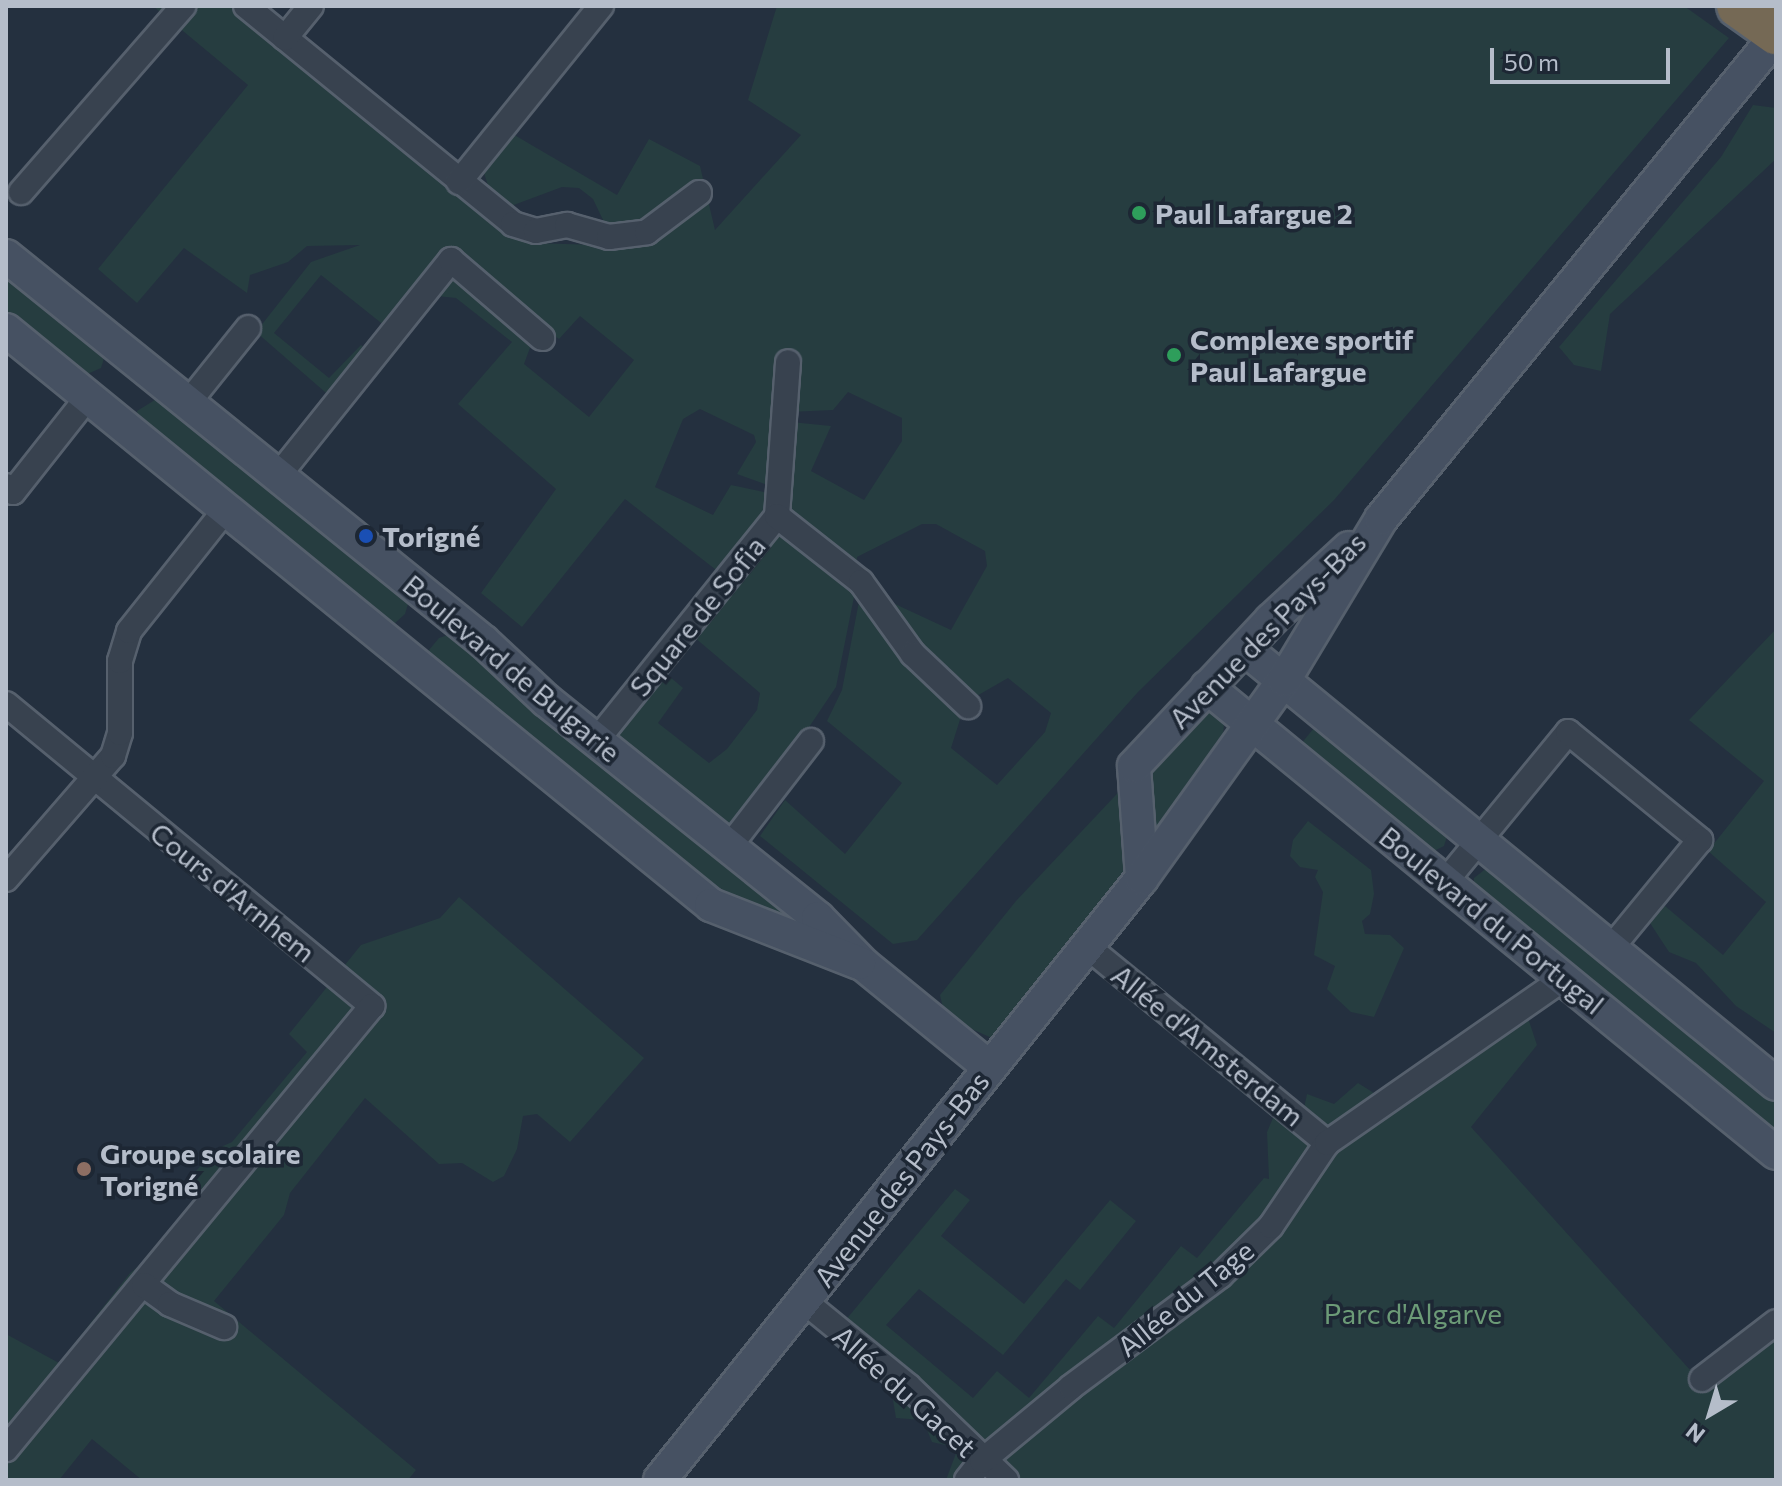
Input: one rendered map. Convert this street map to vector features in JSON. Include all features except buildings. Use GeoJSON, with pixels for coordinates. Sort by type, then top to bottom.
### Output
{"type":"FeatureCollection","features":[{"type":"Feature","properties":{"kind":"highway"},"geometry":{"type":"LineString","coordinates":[[1738,6],[1776,34]]}},
{"type":"Feature","properties":{"kind":"street"},"geometry":{"type":"LineString","coordinates":[[21,192],[183,6]]}},
{"type":"Feature","properties":{"kind":"street"},"geometry":{"type":"LineString","coordinates":[[246,6],[513,224],[536,231],[567,225],[609,237],[647,232],[699,193]]}},
{"type":"Feature","properties":{"kind":"street"},"geometry":{"type":"LineString","coordinates":[[285,38],[311,6]]}},
{"type":"Feature","properties":{"kind":"street"},"geometry":{"type":"LineString","coordinates":[[459,182],[601,6]]}},
{"type":"Feature","properties":{"kind":"street","name":"Avenue des Pays-Bas"},"geometry":{"type":"LineString","coordinates":[[1142,878],[1134,766],[1245,649],[1381,519],[1776,34]]}},
{"type":"Feature","properties":{"kind":"street","name":"Boulevard de Bulgarie"},"geometry":{"type":"LineString","coordinates":[[6,256],[827,926],[864,965],[988,1066]]}},
{"type":"Feature","properties":{"kind":"street"},"geometry":{"type":"LineString","coordinates":[[278,476],[451,260],[542,338]]}},
{"type":"Feature","properties":{"kind":"street"},"geometry":{"type":"LineString","coordinates":[[188,403],[248,328]]}},
{"type":"Feature","properties":{"kind":"street","name":"Boulevard de Bulgarie"},"geometry":{"type":"LineString","coordinates":[[6,330],[711,905],[864,965]]}},
{"type":"Feature","properties":{"kind":"street"},"geometry":{"type":"LineString","coordinates":[[777,516],[788,362]]}},
{"type":"Feature","properties":{"kind":"street"},"geometry":{"type":"LineString","coordinates":[[6,486],[13,492],[88,397]]}},
{"type":"Feature","properties":{"kind":"street"},"geometry":{"type":"LineString","coordinates":[[6,879],[113,756],[120,733],[120,661],[129,631],[226,509]]}},
{"type":"Feature","properties":{"kind":"street","name":"Square de Sofia"},"geometry":{"type":"LineString","coordinates":[[597,740],[777,516],[861,582],[913,654],[968,706]]}},
{"type":"Feature","properties":{"kind":"street","name":"Avenue des Pays-Bas"},"geometry":{"type":"LineString","coordinates":[[660,1480],[805,1302],[988,1066],[1089,948],[1142,878],[1284,680],[1381,519]]}},
{"type":"Feature","properties":{"kind":"street","name":"Boulevard du Portugal"},"geometry":{"type":"LineString","coordinates":[[1245,649],[1776,1084]]}},
{"type":"Feature","properties":{"kind":"street","name":"Boulevard du Portugal"},"geometry":{"type":"LineString","coordinates":[[1207,687],[1776,1153]]}},
{"type":"Feature","properties":{"kind":"street","name":"Cours d'Arnhem"},"geometry":{"type":"LineString","coordinates":[[6,704],[372,1006],[147,1282]]}},
{"type":"Feature","properties":{"kind":"street"},"geometry":{"type":"LineString","coordinates":[[1445,882],[1568,732],[1700,840],[1611,948]]}},
{"type":"Feature","properties":{"kind":"street"},"geometry":{"type":"LineString","coordinates":[[729,847],[811,741]]}},
{"type":"Feature","properties":{"kind":"street","name":"Allée d'Amsterdam"},"geometry":{"type":"LineString","coordinates":[[1089,948],[1327,1143]]}},
{"type":"Feature","properties":{"kind":"street","name":"Allée du Tage"},"geometry":{"type":"LineString","coordinates":[[975,1470],[1220,1276],[1271,1226],[1327,1143],[1563,979]]}},
{"type":"Feature","properties":{"kind":"street"},"geometry":{"type":"LineString","coordinates":[[6,1449],[147,1282],[170,1304],[224,1327]]}},
{"type":"Feature","properties":{"kind":"street","name":"Allée du Gacet"},"geometry":{"type":"LineString","coordinates":[[805,1302],[908,1386],[975,1470],[1006,1480]]}},
{"type":"Feature","properties":{"kind":"street"},"geometry":{"type":"LineString","coordinates":[[1702,1379],[1776,1322]]}},
{"type":"Feature","properties":{"kind":"green space"},"geometry":{"type":"Polygon","coordinates":[[[153,6],[230,6],[530,243],[600,245],[604,222],[593,199],[579,188],[562,187],[511,206],[491,194],[482,167],[511,133],[617,195],[649,139],[700,166],[715,230],[801,135],[748,100],[777,6],[1684,6],[1729,38],[1334,500],[1138,692],[917,940],[893,944],[760,836],[785,800],[845,854],[902,783],[827,721],[842,690],[861,591],[964,707],[951,748],[997,785],[1045,732],[1051,713],[1008,678],[968,701],[887,609],[895,604],[951,630],[987,566],[985,551],[936,524],[922,524],[857,557],[856,587],[836,687],[772,782],[727,834],[611,738],[663,671],[683,688],[658,723],[709,763],[727,749],[757,710],[760,693],[694,637],[775,526],[791,422],[831,426],[811,471],[864,500],[902,441],[902,418],[848,392],[833,410],[789,412],[770,486],[737,474],[756,442],[754,435],[700,409],[683,419],[655,487],[713,515],[731,485],[773,494],[770,513],[720,573],[625,499],[522,627],[481,593],[556,489],[458,404],[512,342],[456,298],[417,294],[385,326],[321,275],[274,333],[329,378],[361,345],[371,353],[333,399],[256,332],[311,262],[360,245],[307,246],[288,262],[250,275],[247,293],[184,248],[137,303],[98,269],[248,85],[153,6]],[[580,316],[559,339],[550,332],[534,337],[524,364],[589,417],[634,360],[580,316]]]}},
{"type":"Feature","properties":{"kind":"green space"},"geometry":{"type":"Polygon","coordinates":[[[1753,105],[1776,108],[1776,159],[1610,314],[1601,371],[1574,365],[1559,347],[1721,157],[1753,105]]]}},
{"type":"Feature","properties":{"kind":"green space"},"geometry":{"type":"Polygon","coordinates":[[[6,268],[105,355],[101,368],[85,375],[6,316],[6,268]]]}},
{"type":"Feature","properties":{"kind":"green space"},"geometry":{"type":"Polygon","coordinates":[[[158,398],[402,595],[408,604],[405,614],[394,624],[386,623],[139,421],[137,411],[158,398]]]}},
{"type":"Feature","properties":{"kind":"green space"},"geometry":{"type":"Polygon","coordinates":[[[1776,629],[1776,1033],[1736,1006],[1696,963],[1669,952],[1650,923],[1665,906],[1723,955],[1766,902],[1708,851],[1764,781],[1689,720],[1776,629]]]}},
{"type":"Feature","properties":{"kind":"green space"},"geometry":{"type":"Polygon","coordinates":[[[457,632],[820,931],[740,910],[430,659],[429,650],[439,638],[457,632]]]}},
{"type":"Feature","properties":{"kind":"green space"},"geometry":{"type":"Polygon","coordinates":[[[1207,707],[1224,722],[1223,739],[1113,895],[994,1039],[945,1017],[940,995],[1016,901],[1196,710],[1207,707]]]}},
{"type":"Feature","properties":{"kind":"green space"},"geometry":{"type":"Polygon","coordinates":[[[1319,722],[1448,833],[1444,846],[1432,852],[1300,745],[1319,722]]]}},
{"type":"Feature","properties":{"kind":"green space"},"geometry":{"type":"Polygon","coordinates":[[[1308,821],[1371,870],[1374,894],[1370,914],[1362,921],[1365,934],[1390,935],[1404,948],[1374,1017],[1351,1012],[1327,989],[1335,966],[1314,955],[1323,892],[1315,877],[1318,870],[1300,867],[1290,856],[1293,840],[1308,821]]]}},
{"type":"Feature","properties":{"kind":"green space"},"geometry":{"type":"Polygon","coordinates":[[[1488,867],[1776,1096],[1776,1141],[1474,889],[1474,878],[1488,867]]]}},
{"type":"Feature","properties":{"kind":"green space"},"geometry":{"type":"Polygon","coordinates":[[[459,897],[644,1058],[570,1142],[537,1114],[523,1116],[517,1149],[504,1176],[493,1182],[462,1163],[439,1164],[365,1098],[290,1193],[284,1215],[214,1301],[416,1470],[408,1480],[142,1480],[92,1439],[59,1480],[6,1480],[6,1334],[59,1363],[130,1273],[165,1245],[197,1199],[186,1182],[216,1149],[232,1142],[307,1052],[289,1034],[361,945],[440,918],[459,897]]]}},
{"type":"Feature","properties":{"kind":"green space","name":"Parc d'Algarve"},"geometry":{"type":"Polygon","coordinates":[[[1527,1015],[1537,1045],[1471,1127],[1691,1371],[1716,1383],[1776,1329],[1776,1480],[946,1480],[958,1448],[932,1442],[923,1420],[896,1418],[893,1400],[927,1386],[919,1386],[844,1322],[955,1189],[970,1200],[941,1236],[1024,1304],[1110,1200],[1136,1221],[1080,1290],[1066,1279],[1003,1355],[919,1289],[886,1325],[973,1398],[997,1371],[1029,1398],[1098,1316],[1114,1328],[1181,1246],[1197,1258],[1264,1178],[1269,1179],[1267,1132],[1273,1118],[1303,1113],[1307,1094],[1334,1104],[1358,1083],[1393,1105],[1527,1015]]]}},
{"type":"Feature","properties":{"kind":"place","name":"Paul Lafargue 2"},"geometry":{"type":"Point","coordinates":[1139,213]}},
{"type":"Feature","properties":{"kind":"place","name":"Complexe sportif Paul Lafargue"},"geometry":{"type":"Point","coordinates":[1174,355]}},
{"type":"Feature","properties":{"kind":"place","name":"Torigné"},"geometry":{"type":"Point","coordinates":[366,536]}},
{"type":"Feature","properties":{"kind":"place","name":"Groupe scolaire Torigné"},"geometry":{"type":"Point","coordinates":[84,1169]}}]}
